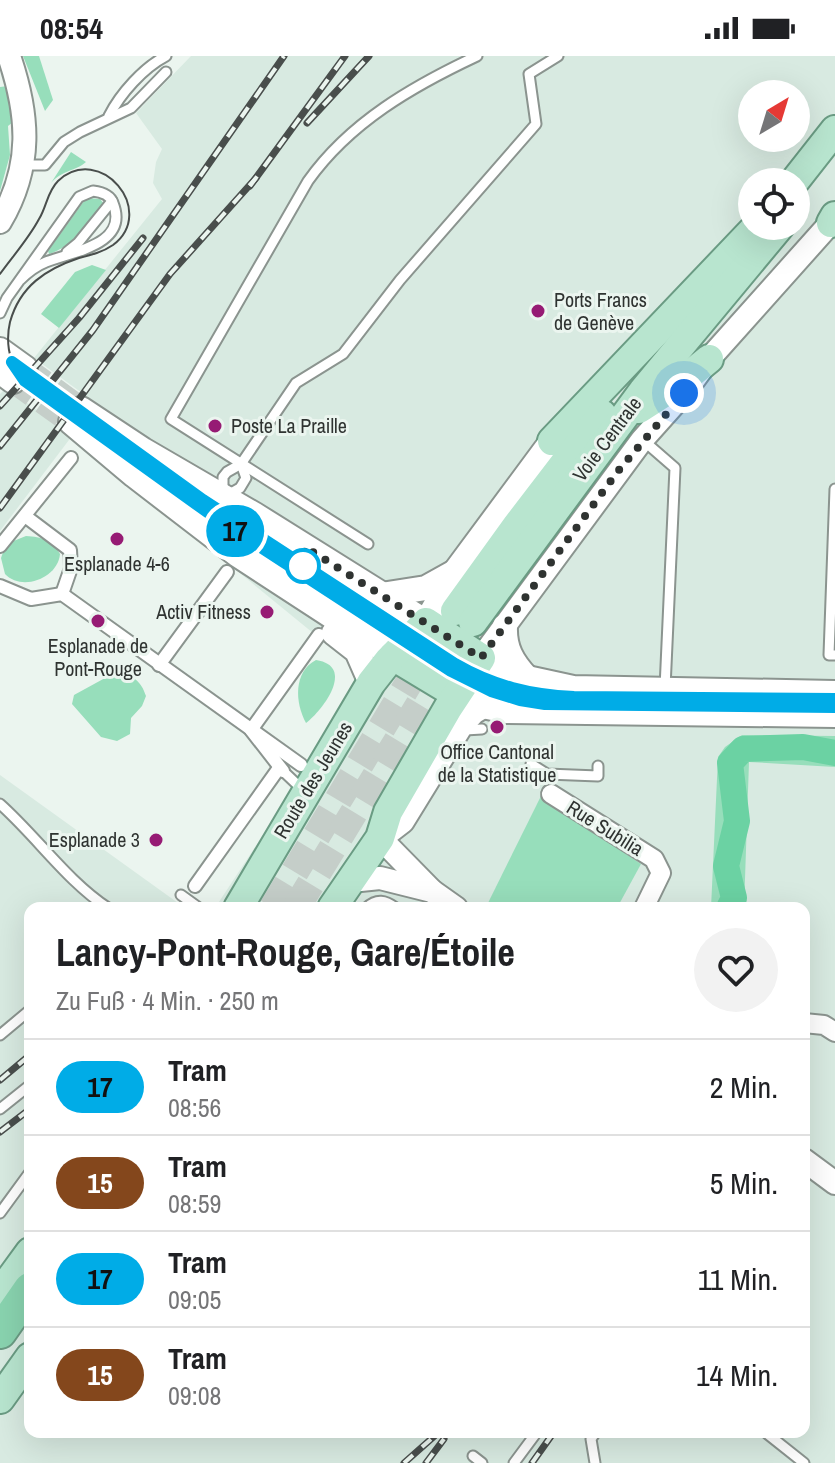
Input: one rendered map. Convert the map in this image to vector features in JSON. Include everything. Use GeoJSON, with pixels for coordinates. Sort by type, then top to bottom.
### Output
{"type":"FeatureCollection","features":[{"type":"Feature","properties":{"kind":"highway"},"geometry":{"type":"LineString","coordinates":[[0,1332],[24,1276]]}},
{"type":"Feature","properties":{"kind":"highway"},"geometry":{"type":"LineString","coordinates":[[0,1355],[24,1321]]}},
{"type":"Feature","properties":{"kind":"main road"},"geometry":{"type":"LineString","coordinates":[[805,168],[835,130]]}},
{"type":"Feature","properties":{"kind":"main road"},"geometry":{"type":"LineString","coordinates":[[810,188],[835,156]]}},
{"type":"Feature","properties":{"kind":"main road"},"geometry":{"type":"LineString","coordinates":[[426,622],[516,478],[745,240]]}},
{"type":"Feature","properties":{"kind":"main road","name":"Voie Centrale"},"geometry":{"type":"LineString","coordinates":[[746,240],[567,458],[464,617],[582,472],[643,391],[768,240]]}},
{"type":"Feature","properties":{"kind":"main road"},"geometry":{"type":"LineString","coordinates":[[0,350],[13,373]]}},
{"type":"Feature","properties":{"kind":"main road"},"geometry":{"type":"LineString","coordinates":[[582,472],[642,405],[681,382],[709,359]]}},
{"type":"Feature","properties":{"kind":"main road"},"geometry":{"type":"LineString","coordinates":[[483,718],[456,694],[276,581],[134,475],[76,416],[255,515],[481,658],[527,678],[573,688],[835,693]]}},
{"type":"Feature","properties":{"kind":"main road"},"geometry":{"type":"LineString","coordinates":[[381,595],[426,588],[455,572]]}},
{"type":"Feature","properties":{"kind":"main road"},"geometry":{"type":"LineString","coordinates":[[276,581],[318,622],[357,651],[371,683]]}},
{"type":"Feature","properties":{"kind":"main road","name":"Route des Jeunes"},"geometry":{"type":"LineString","coordinates":[[241,902],[306,784],[371,683],[426,622]]}},
{"type":"Feature","properties":{"kind":"main road"},"geometry":{"type":"LineString","coordinates":[[505,626],[505,643],[510,656],[527,678]]}},
{"type":"Feature","properties":{"kind":"main road"},"geometry":{"type":"LineString","coordinates":[[336,902],[456,694],[481,658]]}},
{"type":"Feature","properties":{"kind":"main road"},"geometry":{"type":"LineString","coordinates":[[374,834],[402,821],[457,731],[473,712],[483,718],[507,711],[611,720],[835,715]]}},
{"type":"Feature","properties":{"kind":"main road"},"geometry":{"type":"LineString","coordinates":[[0,1293],[24,1269]]}},
{"type":"Feature","properties":{"kind":"main road"},"geometry":{"type":"LineString","coordinates":[[0,1399],[24,1365]]}},
{"type":"Feature","properties":{"kind":"street"},"geometry":{"type":"LineString","coordinates":[[0,222],[15,191],[25,140],[25,113],[9,56]]}},
{"type":"Feature","properties":{"kind":"street"},"geometry":{"type":"LineString","coordinates":[[481,658],[642,440],[684,393],[709,359],[834,219]]}},
{"type":"Feature","properties":{"kind":"street"},"geometry":{"type":"LineString","coordinates":[[0,546],[71,458]]}},
{"type":"Feature","properties":{"kind":"street"},"geometry":{"type":"LineString","coordinates":[[25,516],[70,550],[71,568],[62,594]]}},
{"type":"Feature","properties":{"kind":"street"},"geometry":{"type":"LineString","coordinates":[[159,665],[227,572]]}},
{"type":"Feature","properties":{"kind":"street"},"geometry":{"type":"LineString","coordinates":[[0,586],[31,599],[62,594],[251,730],[306,784]]}},
{"type":"Feature","properties":{"kind":"street"},"geometry":{"type":"LineString","coordinates":[[251,730],[319,635]]}},
{"type":"Feature","properties":{"kind":"street"},"geometry":{"type":"LineString","coordinates":[[195,886],[281,770],[251,730]]}},
{"type":"Feature","properties":{"kind":"street","name":"Rue Subilia"},"geometry":{"type":"LineString","coordinates":[[551,794],[654,859],[661,873],[647,902]]}},
{"type":"Feature","properties":{"kind":"street"},"geometry":{"type":"LineString","coordinates":[[374,834],[432,891],[448,902]]}},
{"type":"Feature","properties":{"kind":"street"},"geometry":{"type":"LineString","coordinates":[[351,881],[380,878],[432,891]]}},
{"type":"Feature","properties":{"kind":"street"},"geometry":{"type":"LineString","coordinates":[[810,1024],[824,1025],[835,1032]]}},
{"type":"Feature","properties":{"kind":"street"},"geometry":{"type":"LineString","coordinates":[[810,1164],[835,1183]]}},
{"type":"Feature","properties":{"kind":"lane"},"geometry":{"type":"LineString","coordinates":[[368,544],[171,419],[308,181],[326,156],[394,101],[444,71],[477,56]]}},
{"type":"Feature","properties":{"kind":"lane"},"geometry":{"type":"LineString","coordinates":[[223,498],[223,477],[232,467],[241,464],[296,383],[343,354],[400,280],[536,124],[529,74],[558,56]]}},
{"type":"Feature","properties":{"kind":"lane"},"geometry":{"type":"LineString","coordinates":[[109,116],[116,102],[158,58]]}},
{"type":"Feature","properties":{"kind":"lane"},"geometry":{"type":"LineString","coordinates":[[22,165],[45,165],[64,142],[109,116],[131,108],[166,72]]}},
{"type":"Feature","properties":{"kind":"lane"},"geometry":{"type":"LineString","coordinates":[[0,313],[7,298],[79,197],[88,192],[105,194],[112,201],[115,219],[108,237],[94,246],[53,259]]}},
{"type":"Feature","properties":{"kind":"lane"},"geometry":{"type":"LineString","coordinates":[[20,280],[34,268],[78,243],[112,201]]}},
{"type":"Feature","properties":{"kind":"lane"},"geometry":{"type":"LineString","coordinates":[[642,440],[675,468],[665,691]]}},
{"type":"Feature","properties":{"kind":"lane"},"geometry":{"type":"LineString","coordinates":[[205,528],[223,498],[240,488],[246,478],[241,464]]}},
{"type":"Feature","properties":{"kind":"lane"},"geometry":{"type":"LineString","coordinates":[[835,489],[829,655],[835,655]]}},
{"type":"Feature","properties":{"kind":"lane"},"geometry":{"type":"LineString","coordinates":[[531,764],[547,774],[598,776],[598,766]]}},
{"type":"Feature","properties":{"kind":"lane"},"geometry":{"type":"LineString","coordinates":[[281,770],[306,784]]}},
{"type":"Feature","properties":{"kind":"lane"},"geometry":{"type":"LineString","coordinates":[[0,804],[25,826],[89,896],[98,902]]}},
{"type":"Feature","properties":{"kind":"lane"},"geometry":{"type":"LineString","coordinates":[[181,895],[191,902]]}},
{"type":"Feature","properties":{"kind":"lane"},"geometry":{"type":"LineString","coordinates":[[0,1035],[24,1015]]}},
{"type":"Feature","properties":{"kind":"lane"},"geometry":{"type":"LineString","coordinates":[[0,1109],[24,1090]]}},
{"type":"Feature","properties":{"kind":"lane"},"geometry":{"type":"LineString","coordinates":[[0,1213],[24,1180]]}},
{"type":"Feature","properties":{"kind":"lane"},"geometry":{"type":"LineString","coordinates":[[514,1463],[533,1438]]}},
{"type":"Feature","properties":{"kind":"lane"},"geometry":{"type":"LineString","coordinates":[[592,1438],[595,1463]]}},
{"type":"Feature","properties":{"kind":"lane"},"geometry":{"type":"LineString","coordinates":[[773,1438],[804,1463]]}},
{"type":"Feature","properties":{"kind":"lane"},"geometry":{"type":"LineString","coordinates":[[473,1456],[482,1463]]}},
{"type":"Feature","properties":{"kind":"shaded area"},"geometry":{"type":"Polygon","coordinates":[[[191,56],[835,56],[835,1463],[0,1463],[0,775],[177,902],[24,902],[24,1438],[810,1438],[810,902],[219,902],[289,795],[362,673],[72,436],[0,531],[0,394],[6,388],[72,435],[97,404],[34,358],[162,199],[153,183],[156,162],[162,149],[136,113],[191,56]]]}},
{"type":"Feature","properties":{"kind":"green space"},"geometry":{"type":"Polygon","coordinates":[[[23,56],[39,56],[53,100],[45,111],[23,56]]]}},
{"type":"Feature","properties":{"kind":"green space"},"geometry":{"type":"Polygon","coordinates":[[[8,86],[13,122],[8,126],[10,155],[0,191],[0,87],[8,86]]]}},
{"type":"Feature","properties":{"kind":"green space"},"geometry":{"type":"Polygon","coordinates":[[[71,152],[86,162],[51,183],[71,152]]]}},
{"type":"Feature","properties":{"kind":"green space"},"geometry":{"type":"Polygon","coordinates":[[[89,198],[100,199],[104,204],[73,240],[49,254],[48,251],[89,198]]]}},
{"type":"Feature","properties":{"kind":"green space"},"geometry":{"type":"Polygon","coordinates":[[[92,265],[106,270],[59,328],[41,314],[75,272],[92,265]]]}},
{"type":"Feature","properties":{"kind":"green space"},"geometry":{"type":"Polygon","coordinates":[[[26,536],[46,540],[60,554],[53,570],[46,576],[20,582],[5,574],[1,558],[6,544],[26,536]]]}},
{"type":"Feature","properties":{"kind":"green space"},"geometry":{"type":"Polygon","coordinates":[[[316,660],[328,664],[334,671],[335,679],[327,699],[306,723],[298,688],[303,672],[316,660]]]}},
{"type":"Feature","properties":{"kind":"green space"},"geometry":{"type":"Polygon","coordinates":[[[116,672],[135,679],[146,696],[131,718],[130,734],[117,741],[101,737],[72,704],[74,695],[116,672]]]}},
{"type":"Feature","properties":{"kind":"green space"},"geometry":{"type":"Polygon","coordinates":[[[742,735],[835,736],[835,767],[749,762],[744,902],[711,902],[718,757],[725,747],[742,735]]]}},
{"type":"Feature","properties":{"kind":"green space"},"geometry":{"type":"Polygon","coordinates":[[[541,796],[641,864],[620,902],[488,902],[541,796]]]}},
{"type":"Feature","properties":{"kind":"waterway"},"geometry":{"type":"LineString","coordinates":[[732,902],[734,898],[726,866],[737,821],[730,763],[743,749],[803,747],[835,753]]}},
{"type":"Feature","properties":{"kind":"tunnel"},"geometry":{"type":"LineString","coordinates":[[25,368],[81,409]]}},
{"type":"Feature","properties":{"kind":"tunnel"},"geometry":{"type":"LineString","coordinates":[[13,381],[71,422]]}},
{"type":"Feature","properties":{"kind":"tunnel"},"geometry":{"type":"LineString","coordinates":[[277,902],[455,612]]}},
{"type":"Feature","properties":{"kind":"tunnel"},"geometry":{"type":"LineString","coordinates":[[300,902],[424,697],[473,623]]}},
{"type":"Feature","properties":{"kind":"tram line"},"geometry":{"type":"LineString","coordinates":[[0,274],[35,226],[58,181],[74,171],[91,170],[106,175],[118,186],[126,200],[129,215],[125,231],[113,245],[67,262],[45,274],[20,298],[14,309],[8,342],[12,363],[19,375]]}},
{"type":"Feature","properties":{"kind":"tram line","name":"17"},"geometry":{"type":"LineString","coordinates":[[835,699],[546,696],[494,684],[455,664],[217,510],[12,362],[25,381],[157,477],[377,623],[477,685],[505,696],[545,704],[835,707]]}},
{"type":"Feature","properties":{"kind":"tram line"},"geometry":{"type":"LineString","coordinates":[[75,417],[213,516],[466,679],[520,700],[574,705],[835,707]]}},
{"type":"Feature","properties":{"kind":"railway"},"geometry":{"type":"LineString","coordinates":[[0,446],[93,330],[284,56]]}},
{"type":"Feature","properties":{"kind":"railway"},"geometry":{"type":"LineString","coordinates":[[250,186],[345,56]]}},
{"type":"Feature","properties":{"kind":"railway"},"geometry":{"type":"LineString","coordinates":[[307,123],[369,56]]}},
{"type":"Feature","properties":{"kind":"railway"},"geometry":{"type":"LineString","coordinates":[[0,508],[170,274],[256,178]]}},
{"type":"Feature","properties":{"kind":"railway"},"geometry":{"type":"LineString","coordinates":[[0,406],[79,318],[143,238]]}},
{"type":"Feature","properties":{"kind":"railway"},"geometry":{"type":"LineString","coordinates":[[0,1080],[24,1060]]}},
{"type":"Feature","properties":{"kind":"railway"},"geometry":{"type":"LineString","coordinates":[[0,1132],[24,1114]]}},
{"type":"Feature","properties":{"kind":"railway"},"geometry":{"type":"LineString","coordinates":[[404,1463],[432,1438]]}},
{"type":"Feature","properties":{"kind":"railway"},"geometry":{"type":"LineString","coordinates":[[532,1463],[550,1438]]}},
{"type":"Feature","properties":{"kind":"railway"},"geometry":{"type":"LineString","coordinates":[[426,1463],[444,1439]]}},
{"type":"Feature","properties":{"kind":"place","name":"Ports Francs de Genève"},"geometry":{"type":"Point","coordinates":[538,311]}},
{"type":"Feature","properties":{"kind":"place","name":"Poste La Praille"},"geometry":{"type":"Point","coordinates":[215,426]}},
{"type":"Feature","properties":{"kind":"place","name":"Esplanade 4-6"},"geometry":{"type":"Point","coordinates":[117,539]}},
{"type":"Feature","properties":{"kind":"place","name":"Activ Fitness"},"geometry":{"type":"Point","coordinates":[267,612]}},
{"type":"Feature","properties":{"kind":"place","name":"Esplanade de Pont-Rouge"},"geometry":{"type":"Point","coordinates":[98,621]}},
{"type":"Feature","properties":{"kind":"place","name":"Office Cantonal de la Statistique"},"geometry":{"type":"Point","coordinates":[497,727]}},
{"type":"Feature","properties":{"kind":"place","name":"Esplanade 3"},"geometry":{"type":"Point","coordinates":[156,840]}},
{"type":"Feature","properties":{"kind":"route"},"geometry":{"type":"LineString","coordinates":[[303,566],[305,547],[481,658],[618,471],[684,393]]}}]}
